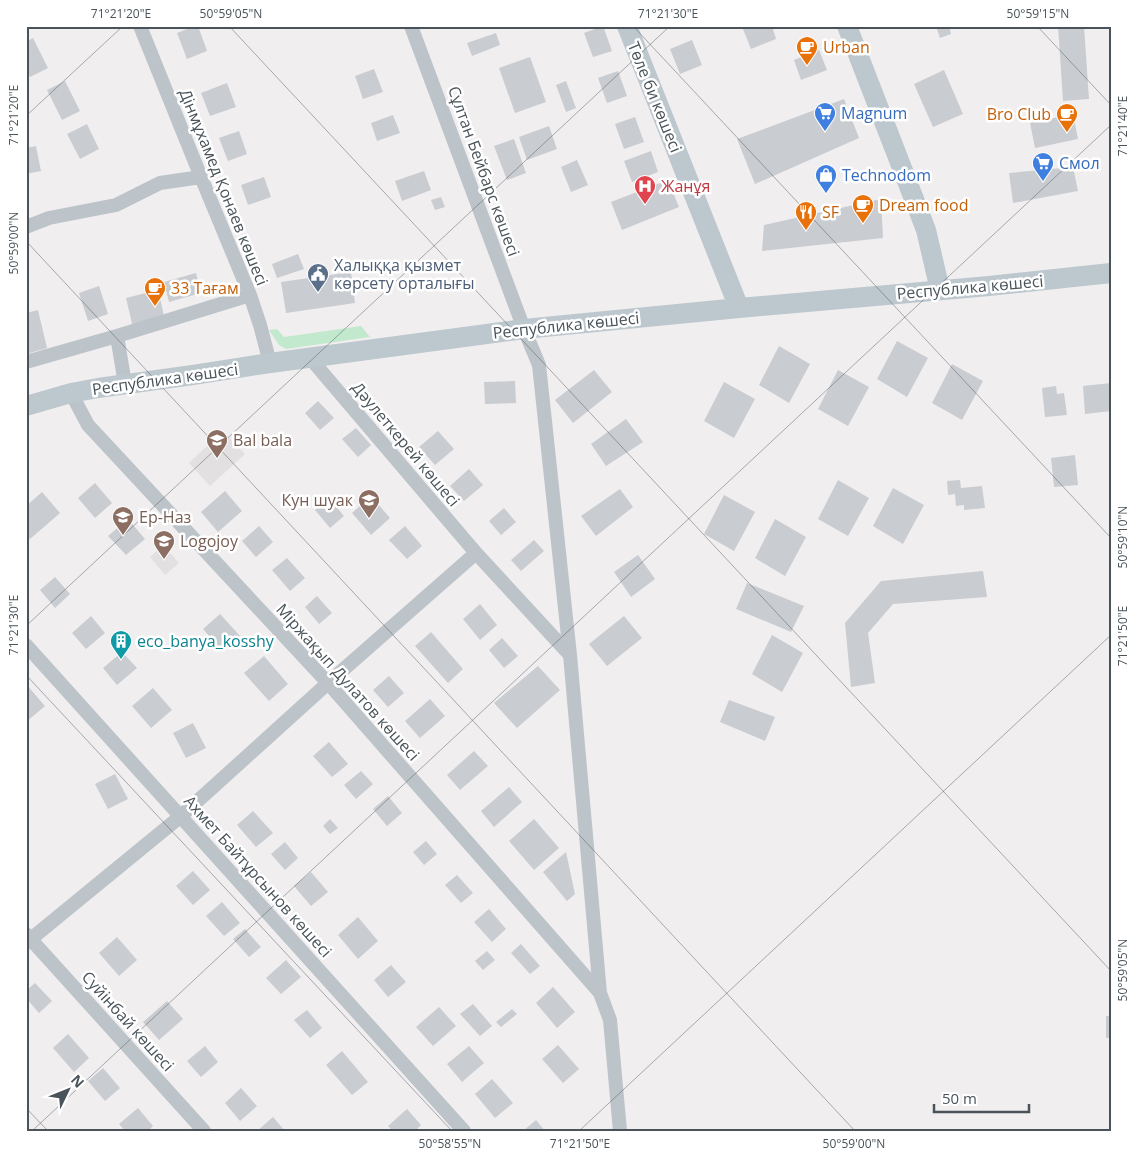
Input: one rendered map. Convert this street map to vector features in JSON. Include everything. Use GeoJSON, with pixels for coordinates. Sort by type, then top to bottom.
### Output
{"type":"FeatureCollection","features":[{"type":"Feature","properties":{"kind":"main road","name":"Төле би көшесі"},"geometry":{"type":"LineString","coordinates":[[627,26],[739,308]]}},
{"type":"Feature","properties":{"kind":"main road"},"geometry":{"type":"LineString","coordinates":[[847,26],[926,230],[940,290]]}},
{"type":"Feature","properties":{"kind":"main road","name":"Республика көшесі"},"geometry":{"type":"LineString","coordinates":[[26,406],[71,393],[98,388],[524,329],[1111,273]]}},
{"type":"Feature","properties":{"kind":"street","name":"Дінмұхамед Қонаев көшесі"},"geometry":{"type":"LineString","coordinates":[[140,26],[250,295],[270,363]]}},
{"type":"Feature","properties":{"kind":"street","name":"Сұлтан Бейбарс көшесі"},"geometry":{"type":"LineString","coordinates":[[411,26],[539,365],[570,655],[600,993]]}},
{"type":"Feature","properties":{"kind":"street"},"geometry":{"type":"LineString","coordinates":[[26,227],[49,218],[116,205],[160,183],[201,177]]}},
{"type":"Feature","properties":{"kind":"street"},"geometry":{"type":"LineString","coordinates":[[26,362],[250,295]]}},
{"type":"Feature","properties":{"kind":"street"},"geometry":{"type":"LineString","coordinates":[[117,336],[125,384]]}},
{"type":"Feature","properties":{"kind":"street","name":"Дәулеткерей көшесі"},"geometry":{"type":"LineString","coordinates":[[310,358],[476,553],[570,655]]}},
{"type":"Feature","properties":{"kind":"street","name":"Міржақып Дулатов көшесі"},"geometry":{"type":"LineString","coordinates":[[71,393],[88,425],[328,683],[600,993]]}},
{"type":"Feature","properties":{"kind":"street"},"geometry":{"type":"LineString","coordinates":[[28,939],[181,816],[476,553]]}},
{"type":"Feature","properties":{"kind":"street","name":"Ахмет Байтұрсынов көшесі"},"geometry":{"type":"LineString","coordinates":[[26,645],[464,1131]]}},
{"type":"Feature","properties":{"kind":"street","name":"Суйінбай көшесі"},"geometry":{"type":"LineString","coordinates":[[28,939],[204,1131]]}},
{"type":"Feature","properties":{"kind":"street"},"geometry":{"type":"LineString","coordinates":[[600,993],[610,1020],[620,1131]]}},
{"type":"Feature","properties":{"kind":"shaded area","name":"Bal bala"},"geometry":{"type":"Polygon","coordinates":[[[223,431],[245,454],[210,486],[189,463],[223,431]]]}},
{"type":"Feature","properties":{"kind":"shaded area","name":"Logojoy"},"geometry":{"type":"Polygon","coordinates":[[[163,545],[179,563],[165,575],[150,557],[163,545]]]}},
{"type":"Feature","properties":{"kind":"green space"},"geometry":{"type":"Polygon","coordinates":[[[361,326],[370,337],[286,349],[279,345],[269,330],[277,329],[284,337],[361,326]]]}},
{"type":"Feature","properties":{"kind":"building"},"geometry":{"type":"Polygon","coordinates":[[[198,26],[207,51],[187,59],[177,33],[198,26]]]}},
{"type":"Feature","properties":{"kind":"building"},"geometry":{"type":"Polygon","coordinates":[[[603,26],[612,51],[593,57],[584,33],[603,26]]]}},
{"type":"Feature","properties":{"kind":"building"},"geometry":{"type":"Polygon","coordinates":[[[750,26],[772,26],[776,39],[751,49],[743,29],[750,26]]]}},
{"type":"Feature","properties":{"kind":"building"},"geometry":{"type":"Polygon","coordinates":[[[936,26],[949,26],[951,34],[940,38],[936,26]]]}},
{"type":"Feature","properties":{"kind":"building"},"geometry":{"type":"Polygon","coordinates":[[[1058,26],[1084,26],[1089,99],[1063,101],[1058,26]]]}},
{"type":"Feature","properties":{"kind":"building"},"geometry":{"type":"Polygon","coordinates":[[[496,33],[500,45],[472,56],[467,43],[496,33]]]}},
{"type":"Feature","properties":{"kind":"building"},"geometry":{"type":"Polygon","coordinates":[[[33,38],[48,68],[30,77],[26,69],[26,42],[33,38]]]}},
{"type":"Feature","properties":{"kind":"building"},"geometry":{"type":"Polygon","coordinates":[[[692,40],[702,65],[680,74],[670,49],[692,40]]]}},
{"type":"Feature","properties":{"kind":"building"},"geometry":{"type":"Polygon","coordinates":[[[819,50],[827,70],[801,80],[794,60],[819,50]]]}},
{"type":"Feature","properties":{"kind":"building"},"geometry":{"type":"Polygon","coordinates":[[[530,57],[546,102],[515,113],[499,68],[530,57]]]}},
{"type":"Feature","properties":{"kind":"building"},"geometry":{"type":"Polygon","coordinates":[[[374,69],[383,92],[363,99],[355,76],[374,69]]]}},
{"type":"Feature","properties":{"kind":"building"},"geometry":{"type":"Polygon","coordinates":[[[944,70],[963,114],[933,127],[914,84],[944,70]]]}},
{"type":"Feature","properties":{"kind":"building"},"geometry":{"type":"Polygon","coordinates":[[[618,71],[627,96],[607,103],[598,78],[618,71]]]}},
{"type":"Feature","properties":{"kind":"building"},"geometry":{"type":"Polygon","coordinates":[[[65,81],[80,111],[62,120],[47,90],[65,81]]]}},
{"type":"Feature","properties":{"kind":"building"},"geometry":{"type":"Polygon","coordinates":[[[566,81],[576,108],[566,112],[556,85],[566,81]]]}},
{"type":"Feature","properties":{"kind":"building"},"geometry":{"type":"Polygon","coordinates":[[[227,83],[236,107],[210,116],[201,93],[227,83]]]}},
{"type":"Feature","properties":{"kind":"building"},"geometry":{"type":"Polygon","coordinates":[[[844,99],[859,138],[755,184],[737,139],[844,99]]]}},
{"type":"Feature","properties":{"kind":"building"},"geometry":{"type":"Polygon","coordinates":[[[1073,114],[1078,139],[1035,148],[1030,123],[1073,114]]]}},
{"type":"Feature","properties":{"kind":"building"},"geometry":{"type":"Polygon","coordinates":[[[393,115],[400,133],[377,141],[371,123],[393,115]]]}},
{"type":"Feature","properties":{"kind":"building"},"geometry":{"type":"Polygon","coordinates":[[[635,117],[644,142],[624,149],[615,124],[635,117]]]}},
{"type":"Feature","properties":{"kind":"building"},"geometry":{"type":"Polygon","coordinates":[[[87,124],[99,149],[80,159],[67,134],[87,124]]]}},
{"type":"Feature","properties":{"kind":"building"},"geometry":{"type":"Polygon","coordinates":[[[549,126],[557,149],[527,160],[519,137],[549,126]]]}},
{"type":"Feature","properties":{"kind":"building"},"geometry":{"type":"Polygon","coordinates":[[[239,131],[247,154],[228,161],[219,138],[239,131]]]}},
{"type":"Feature","properties":{"kind":"building"},"geometry":{"type":"Polygon","coordinates":[[[514,139],[526,173],[507,180],[494,146],[514,139]]]}},
{"type":"Feature","properties":{"kind":"building"},"geometry":{"type":"Polygon","coordinates":[[[36,146],[41,171],[26,174],[26,148],[36,146]]]}},
{"type":"Feature","properties":{"kind":"building"},"geometry":{"type":"Polygon","coordinates":[[[651,151],[658,172],[632,182],[624,161],[651,151]]]}},
{"type":"Feature","properties":{"kind":"building"},"geometry":{"type":"Polygon","coordinates":[[[577,160],[588,185],[571,192],[561,167],[577,160]]]}},
{"type":"Feature","properties":{"kind":"building","name":"Смол"},"geometry":{"type":"Polygon","coordinates":[[[1073,167],[1078,191],[1013,203],[1009,173],[1073,167]]]}},
{"type":"Feature","properties":{"kind":"building"},"geometry":{"type":"Polygon","coordinates":[[[424,171],[431,190],[402,201],[395,181],[424,171]]]}},
{"type":"Feature","properties":{"kind":"building"},"geometry":{"type":"Polygon","coordinates":[[[264,177],[271,197],[248,205],[241,185],[264,177]]]}},
{"type":"Feature","properties":{"kind":"building","name":"Жанұя"},"geometry":{"type":"Polygon","coordinates":[[[668,180],[679,207],[622,230],[611,202],[668,180]]]}},
{"type":"Feature","properties":{"kind":"building"},"geometry":{"type":"Polygon","coordinates":[[[441,197],[445,207],[435,210],[431,200],[441,197]]]}},
{"type":"Feature","properties":{"kind":"building"},"geometry":{"type":"Polygon","coordinates":[[[881,199],[883,238],[762,251],[764,225],[881,199]]]}},
{"type":"Feature","properties":{"kind":"building"},"geometry":{"type":"Polygon","coordinates":[[[298,254],[304,269],[277,278],[272,264],[298,254]]]}},
{"type":"Feature","properties":{"kind":"building","name":"Халыққа қызмет көрсету орталығы"},"geometry":{"type":"Polygon","coordinates":[[[351,272],[355,303],[286,313],[281,282],[351,272]]]}},
{"type":"Feature","properties":{"kind":"building"},"geometry":{"type":"Polygon","coordinates":[[[196,273],[201,293],[169,302],[164,282],[196,273]]]}},
{"type":"Feature","properties":{"kind":"building"},"geometry":{"type":"Polygon","coordinates":[[[99,286],[108,314],[88,321],[79,293],[99,286]]]}},
{"type":"Feature","properties":{"kind":"building"},"geometry":{"type":"Polygon","coordinates":[[[158,290],[165,320],[133,328],[126,298],[158,290]]]}},
{"type":"Feature","properties":{"kind":"building"},"geometry":{"type":"Polygon","coordinates":[[[38,310],[47,348],[26,354],[26,313],[38,310]]]}},
{"type":"Feature","properties":{"kind":"building"},"geometry":{"type":"Polygon","coordinates":[[[897,341],[928,358],[907,397],[877,379],[897,341]]]}},
{"type":"Feature","properties":{"kind":"building"},"geometry":{"type":"Polygon","coordinates":[[[779,346],[810,364],[789,403],[759,385],[779,346]]]}},
{"type":"Feature","properties":{"kind":"building"},"geometry":{"type":"Polygon","coordinates":[[[952,364],[983,381],[962,420],[932,403],[952,364]]]}},
{"type":"Feature","properties":{"kind":"building"},"geometry":{"type":"Polygon","coordinates":[[[594,370],[612,392],[573,423],[555,400],[594,370]]]}},
{"type":"Feature","properties":{"kind":"building"},"geometry":{"type":"Polygon","coordinates":[[[838,370],[869,387],[848,426],[818,409],[838,370]]]}},
{"type":"Feature","properties":{"kind":"building"},"geometry":{"type":"Polygon","coordinates":[[[515,381],[516,403],[485,404],[484,382],[515,381]]]}},
{"type":"Feature","properties":{"kind":"building"},"geometry":{"type":"Polygon","coordinates":[[[724,382],[755,399],[734,438],[704,421],[724,382]]]}},
{"type":"Feature","properties":{"kind":"building"},"geometry":{"type":"Polygon","coordinates":[[[1111,383],[1111,411],[1085,414],[1083,386],[1111,383]]]}},
{"type":"Feature","properties":{"kind":"building"},"geometry":{"type":"Polygon","coordinates":[[[1056,386],[1057,394],[1064,393],[1067,415],[1045,417],[1042,388],[1056,386]]]}},
{"type":"Feature","properties":{"kind":"building"},"geometry":{"type":"Polygon","coordinates":[[[318,401],[334,418],[320,430],[305,413],[318,401]]]}},
{"type":"Feature","properties":{"kind":"building"},"geometry":{"type":"Polygon","coordinates":[[[626,419],[643,442],[606,466],[591,444],[626,419]]]}},
{"type":"Feature","properties":{"kind":"building"},"geometry":{"type":"Polygon","coordinates":[[[356,428],[371,445],[358,457],[342,439],[356,428]]]}},
{"type":"Feature","properties":{"kind":"building"},"geometry":{"type":"Polygon","coordinates":[[[438,431],[454,449],[435,465],[419,447],[438,431]]]}},
{"type":"Feature","properties":{"kind":"building"},"geometry":{"type":"Polygon","coordinates":[[[1075,455],[1078,485],[1054,487],[1051,458],[1075,455]]]}},
{"type":"Feature","properties":{"kind":"building"},"geometry":{"type":"Polygon","coordinates":[[[469,469],[483,485],[464,501],[450,486],[469,469]]]}},
{"type":"Feature","properties":{"kind":"building"},"geometry":{"type":"Polygon","coordinates":[[[838,480],[869,498],[848,536],[818,519],[838,480]]]}},
{"type":"Feature","properties":{"kind":"building"},"geometry":{"type":"Polygon","coordinates":[[[960,480],[961,488],[982,486],[985,508],[964,510],[964,505],[956,506],[955,494],[948,495],[947,481],[960,480]]]}},
{"type":"Feature","properties":{"kind":"building"},"geometry":{"type":"Polygon","coordinates":[[[95,483],[112,503],[95,518],[78,498],[95,483]]]}},
{"type":"Feature","properties":{"kind":"building"},"geometry":{"type":"Polygon","coordinates":[[[893,488],[924,505],[903,544],[873,526],[893,488]]]}},
{"type":"Feature","properties":{"kind":"building"},"geometry":{"type":"Polygon","coordinates":[[[620,489],[633,507],[596,536],[581,516],[620,489]]]}},
{"type":"Feature","properties":{"kind":"building"},"geometry":{"type":"Polygon","coordinates":[[[225,491],[242,511],[218,532],[201,512],[225,491]]]}},
{"type":"Feature","properties":{"kind":"building"},"geometry":{"type":"Polygon","coordinates":[[[42,492],[60,513],[30,539],[26,535],[26,506],[42,492]]]}},
{"type":"Feature","properties":{"kind":"building"},"geometry":{"type":"Polygon","coordinates":[[[724,495],[755,512],[734,551],[704,534],[724,495]]]}},
{"type":"Feature","properties":{"kind":"building"},"geometry":{"type":"Polygon","coordinates":[[[371,496],[390,518],[371,535],[352,513],[371,496]]]}},
{"type":"Feature","properties":{"kind":"building"},"geometry":{"type":"Polygon","coordinates":[[[329,498],[344,516],[330,528],[315,510],[329,498]]]}},
{"type":"Feature","properties":{"kind":"building"},"geometry":{"type":"Polygon","coordinates":[[[504,508],[516,522],[501,535],[489,521],[504,508]]]}},
{"type":"Feature","properties":{"kind":"building"},"geometry":{"type":"Polygon","coordinates":[[[128,519],[145,539],[126,555],[108,536],[128,519]]]}},
{"type":"Feature","properties":{"kind":"building"},"geometry":{"type":"Polygon","coordinates":[[[775,519],[806,537],[785,576],[755,558],[775,519]]]}},
{"type":"Feature","properties":{"kind":"building"},"geometry":{"type":"Polygon","coordinates":[[[259,526],[273,542],[256,557],[242,541],[259,526]]]}},
{"type":"Feature","properties":{"kind":"building"},"geometry":{"type":"Polygon","coordinates":[[[405,526],[422,546],[407,559],[389,540],[405,526]]]}},
{"type":"Feature","properties":{"kind":"building"},"geometry":{"type":"Polygon","coordinates":[[[534,540],[544,551],[521,571],[511,560],[534,540]]]}},
{"type":"Feature","properties":{"kind":"building"},"geometry":{"type":"Polygon","coordinates":[[[638,555],[655,579],[631,597],[614,572],[638,555]]]}},
{"type":"Feature","properties":{"kind":"building"},"geometry":{"type":"Polygon","coordinates":[[[287,558],[305,578],[290,591],[272,570],[287,558]]]}},
{"type":"Feature","properties":{"kind":"building"},"geometry":{"type":"Polygon","coordinates":[[[983,571],[987,597],[893,604],[868,633],[875,683],[851,687],[845,623],[881,581],[983,571]]]}},
{"type":"Feature","properties":{"kind":"building"},"geometry":{"type":"Polygon","coordinates":[[[55,577],[70,594],[55,608],[40,590],[55,577]]]}},
{"type":"Feature","properties":{"kind":"building"},"geometry":{"type":"Polygon","coordinates":[[[747,583],[804,606],[791,632],[736,609],[747,583]]]}},
{"type":"Feature","properties":{"kind":"building"},"geometry":{"type":"Polygon","coordinates":[[[317,596],[332,613],[319,624],[305,607],[317,596]]]}},
{"type":"Feature","properties":{"kind":"building"},"geometry":{"type":"Polygon","coordinates":[[[480,604],[497,625],[480,640],[463,619],[480,604]]]}},
{"type":"Feature","properties":{"kind":"building"},"geometry":{"type":"Polygon","coordinates":[[[220,614],[240,636],[222,651],[203,629],[220,614]]]}},
{"type":"Feature","properties":{"kind":"building"},"geometry":{"type":"Polygon","coordinates":[[[91,616],[105,633],[86,649],[72,633],[91,616]]]}},
{"type":"Feature","properties":{"kind":"building"},"geometry":{"type":"Polygon","coordinates":[[[624,616],[642,638],[607,666],[589,644],[624,616]]]}},
{"type":"Feature","properties":{"kind":"building"},"geometry":{"type":"Polygon","coordinates":[[[431,632],[463,669],[448,683],[415,646],[431,632]]]}},
{"type":"Feature","properties":{"kind":"building"},"geometry":{"type":"Polygon","coordinates":[[[772,635],[803,653],[782,692],[752,674],[772,635]]]}},
{"type":"Feature","properties":{"kind":"building"},"geometry":{"type":"Polygon","coordinates":[[[502,638],[518,656],[504,668],[489,650],[502,638]]]}},
{"type":"Feature","properties":{"kind":"building","name":"eco_banya_kosshy"},"geometry":{"type":"Polygon","coordinates":[[[122,652],[137,668],[117,685],[103,668],[122,652]]]}},
{"type":"Feature","properties":{"kind":"building"},"geometry":{"type":"Polygon","coordinates":[[[264,656],[288,684],[269,701],[244,673],[264,656]]]}},
{"type":"Feature","properties":{"kind":"building"},"geometry":{"type":"Polygon","coordinates":[[[538,666],[560,690],[517,728],[494,703],[538,666]]]}},
{"type":"Feature","properties":{"kind":"building"},"geometry":{"type":"Polygon","coordinates":[[[389,676],[404,693],[388,707],[373,690],[389,676]]]}},
{"type":"Feature","properties":{"kind":"building"},"geometry":{"type":"Polygon","coordinates":[[[26,684],[45,706],[26,722],[26,684]]]}},
{"type":"Feature","properties":{"kind":"building"},"geometry":{"type":"Polygon","coordinates":[[[153,688],[172,710],[151,728],[132,706],[153,688]]]}},
{"type":"Feature","properties":{"kind":"building"},"geometry":{"type":"Polygon","coordinates":[[[430,699],[445,716],[420,738],[405,721],[430,699]]]}},
{"type":"Feature","properties":{"kind":"building"},"geometry":{"type":"Polygon","coordinates":[[[729,700],[775,717],[765,741],[720,722],[729,700]]]}},
{"type":"Feature","properties":{"kind":"building"},"geometry":{"type":"Polygon","coordinates":[[[193,723],[206,748],[186,758],[173,733],[193,723]]]}},
{"type":"Feature","properties":{"kind":"building"},"geometry":{"type":"Polygon","coordinates":[[[329,742],[348,764],[332,777],[313,756],[329,742]]]}},
{"type":"Feature","properties":{"kind":"building"},"geometry":{"type":"Polygon","coordinates":[[[474,751],[488,766],[460,790],[447,775],[474,751]]]}},
{"type":"Feature","properties":{"kind":"building"},"geometry":{"type":"Polygon","coordinates":[[[361,771],[373,784],[356,799],[344,785],[361,771]]]}},
{"type":"Feature","properties":{"kind":"building"},"geometry":{"type":"Polygon","coordinates":[[[115,774],[128,799],[108,809],[95,784],[115,774]]]}},
{"type":"Feature","properties":{"kind":"building"},"geometry":{"type":"Polygon","coordinates":[[[509,787],[522,802],[494,827],[481,811],[509,787]]]}},
{"type":"Feature","properties":{"kind":"building"},"geometry":{"type":"Polygon","coordinates":[[[388,796],[402,813],[387,826],[373,809],[388,796]]]}},
{"type":"Feature","properties":{"kind":"building"},"geometry":{"type":"Polygon","coordinates":[[[253,811],[273,833],[256,847],[237,825],[253,811]]]}},
{"type":"Feature","properties":{"kind":"building"},"geometry":{"type":"Polygon","coordinates":[[[330,819],[338,828],[330,834],[323,826],[330,819]]]}},
{"type":"Feature","properties":{"kind":"building"},"geometry":{"type":"Polygon","coordinates":[[[534,819],[559,848],[534,870],[509,841],[534,819]]]}},
{"type":"Feature","properties":{"kind":"building"},"geometry":{"type":"Polygon","coordinates":[[[426,841],[437,854],[424,865],[413,852],[426,841]]]}},
{"type":"Feature","properties":{"kind":"building"},"geometry":{"type":"Polygon","coordinates":[[[285,842],[298,858],[285,870],[271,854],[285,842]]]}},
{"type":"Feature","properties":{"kind":"building"},"geometry":{"type":"Polygon","coordinates":[[[566,852],[575,894],[567,901],[543,872],[566,852]]]}},
{"type":"Feature","properties":{"kind":"building"},"geometry":{"type":"Polygon","coordinates":[[[193,871],[210,890],[193,905],[176,886],[193,871]]]}},
{"type":"Feature","properties":{"kind":"building"},"geometry":{"type":"Polygon","coordinates":[[[311,872],[328,892],[311,906],[294,886],[311,872]]]}},
{"type":"Feature","properties":{"kind":"building"},"geometry":{"type":"Polygon","coordinates":[[[457,875],[473,893],[461,903],[445,885],[457,875]]]}},
{"type":"Feature","properties":{"kind":"building"},"geometry":{"type":"Polygon","coordinates":[[[222,902],[240,923],[224,936],[206,916],[222,902]]]}},
{"type":"Feature","properties":{"kind":"building"},"geometry":{"type":"Polygon","coordinates":[[[489,909],[506,929],[492,942],[474,922],[489,909]]]}},
{"type":"Feature","properties":{"kind":"building"},"geometry":{"type":"Polygon","coordinates":[[[358,917],[378,941],[358,959],[338,935],[358,917]]]}},
{"type":"Feature","properties":{"kind":"building"},"geometry":{"type":"Polygon","coordinates":[[[245,929],[261,947],[249,957],[233,939],[245,929]]]}},
{"type":"Feature","properties":{"kind":"building"},"geometry":{"type":"Polygon","coordinates":[[[117,937],[137,960],[119,976],[99,953],[117,937]]]}},
{"type":"Feature","properties":{"kind":"building"},"geometry":{"type":"Polygon","coordinates":[[[521,944],[540,966],[530,974],[511,953],[521,944]]]}},
{"type":"Feature","properties":{"kind":"building"},"geometry":{"type":"Polygon","coordinates":[[[487,951],[495,960],[483,970],[475,961],[487,951]]]}},
{"type":"Feature","properties":{"kind":"building"},"geometry":{"type":"Polygon","coordinates":[[[286,960],[301,977],[281,994],[266,978],[286,960]]]}},
{"type":"Feature","properties":{"kind":"building"},"geometry":{"type":"Polygon","coordinates":[[[391,965],[406,982],[388,997],[374,980],[391,965]]]}},
{"type":"Feature","properties":{"kind":"building"},"geometry":{"type":"Polygon","coordinates":[[[35,983],[52,1001],[39,1013],[26,998],[26,991],[35,983]]]}},
{"type":"Feature","properties":{"kind":"building"},"geometry":{"type":"Polygon","coordinates":[[[553,987],[575,1012],[557,1028],[536,1003],[553,987]]]}},
{"type":"Feature","properties":{"kind":"building"},"geometry":{"type":"Polygon","coordinates":[[[167,1001],[183,1019],[159,1040],[143,1022],[167,1001]]]}},
{"type":"Feature","properties":{"kind":"building"},"geometry":{"type":"Polygon","coordinates":[[[473,1004],[492,1026],[480,1036],[460,1014],[473,1004]]]}},
{"type":"Feature","properties":{"kind":"building"},"geometry":{"type":"Polygon","coordinates":[[[439,1007],[456,1026],[433,1046],[416,1027],[439,1007]]]}},
{"type":"Feature","properties":{"kind":"building"},"geometry":{"type":"Polygon","coordinates":[[[512,1009],[517,1014],[501,1027],[496,1022],[512,1009]]]}},
{"type":"Feature","properties":{"kind":"building"},"geometry":{"type":"Polygon","coordinates":[[[307,1010],[322,1028],[310,1038],[294,1020],[307,1010]]]}},
{"type":"Feature","properties":{"kind":"building"},"geometry":{"type":"Polygon","coordinates":[[[1106,1016],[1111,1016],[1111,1038],[1106,1038],[1106,1016]]]}},
{"type":"Feature","properties":{"kind":"building"},"geometry":{"type":"Polygon","coordinates":[[[68,1034],[89,1058],[74,1072],[53,1048],[68,1034]]]}},
{"type":"Feature","properties":{"kind":"building"},"geometry":{"type":"Polygon","coordinates":[[[558,1045],[579,1069],[563,1083],[542,1059],[558,1045]]]}},
{"type":"Feature","properties":{"kind":"building"},"geometry":{"type":"Polygon","coordinates":[[[205,1046],[218,1062],[201,1077],[187,1061],[205,1046]]]}},
{"type":"Feature","properties":{"kind":"building"},"geometry":{"type":"Polygon","coordinates":[[[469,1046],[484,1063],[462,1082],[447,1064],[469,1046]]]}},
{"type":"Feature","properties":{"kind":"building"},"geometry":{"type":"Polygon","coordinates":[[[342,1051],[368,1082],[352,1095],[326,1065],[342,1051]]]}},
{"type":"Feature","properties":{"kind":"building"},"geometry":{"type":"Polygon","coordinates":[[[103,1068],[120,1088],[105,1101],[88,1081],[103,1068]]]}},
{"type":"Feature","properties":{"kind":"building"},"geometry":{"type":"Polygon","coordinates":[[[492,1079],[513,1103],[495,1118],[475,1094],[492,1079]]]}},
{"type":"Feature","properties":{"kind":"building"},"geometry":{"type":"Polygon","coordinates":[[[241,1088],[257,1106],[240,1121],[225,1103],[241,1088]]]}},
{"type":"Feature","properties":{"kind":"building"},"geometry":{"type":"Polygon","coordinates":[[[138,1108],[153,1126],[148,1131],[125,1131],[119,1124],[138,1108]]]}},
{"type":"Feature","properties":{"kind":"building"},"geometry":{"type":"Polygon","coordinates":[[[407,1109],[421,1125],[415,1131],[393,1131],[388,1126],[407,1109]]]}},
{"type":"Feature","properties":{"kind":"building"},"geometry":{"type":"Polygon","coordinates":[[[273,1117],[285,1131],[257,1131],[273,1117]]]}},
{"type":"Feature","properties":{"kind":"building"},"geometry":{"type":"Polygon","coordinates":[[[536,1120],[545,1131],[523,1131],[536,1120]]]}},
{"type":"Feature","properties":{"kind":"place","name":"Urban"},"geometry":{"type":"Point","coordinates":[807,66]}},
{"type":"Feature","properties":{"kind":"place","name":"Magnum"},"geometry":{"type":"Point","coordinates":[825,132]}},
{"type":"Feature","properties":{"kind":"place","name":"Bro Club"},"geometry":{"type":"Point","coordinates":[1067,133]}},
{"type":"Feature","properties":{"kind":"place","name":"Смол"},"geometry":{"type":"Point","coordinates":[1043,182]}},
{"type":"Feature","properties":{"kind":"place","name":"Technodom"},"geometry":{"type":"Point","coordinates":[826,194]}},
{"type":"Feature","properties":{"kind":"place","name":"Жанұя"},"geometry":{"type":"Point","coordinates":[645,205]}},
{"type":"Feature","properties":{"kind":"place","name":"Dream food"},"geometry":{"type":"Point","coordinates":[863,224]}},
{"type":"Feature","properties":{"kind":"place","name":"SF"},"geometry":{"type":"Point","coordinates":[806,231]}},
{"type":"Feature","properties":{"kind":"place","name":"Халыққа қызмет көрсету орталығы"},"geometry":{"type":"Point","coordinates":[318,293]}},
{"type":"Feature","properties":{"kind":"place","name":"33 Тағам"},"geometry":{"type":"Point","coordinates":[155,307]}},
{"type":"Feature","properties":{"kind":"place","name":"Bal bala"},"geometry":{"type":"Point","coordinates":[217,459]}},
{"type":"Feature","properties":{"kind":"place","name":"Кун шуак"},"geometry":{"type":"Point","coordinates":[369,519]}},
{"type":"Feature","properties":{"kind":"place","name":"Ер-Наз"},"geometry":{"type":"Point","coordinates":[123,536]}},
{"type":"Feature","properties":{"kind":"place","name":"Logojoy"},"geometry":{"type":"Point","coordinates":[164,560]}},
{"type":"Feature","properties":{"kind":"place","name":"eco_banya_kosshy"},"geometry":{"type":"Point","coordinates":[121,660]}}]}
